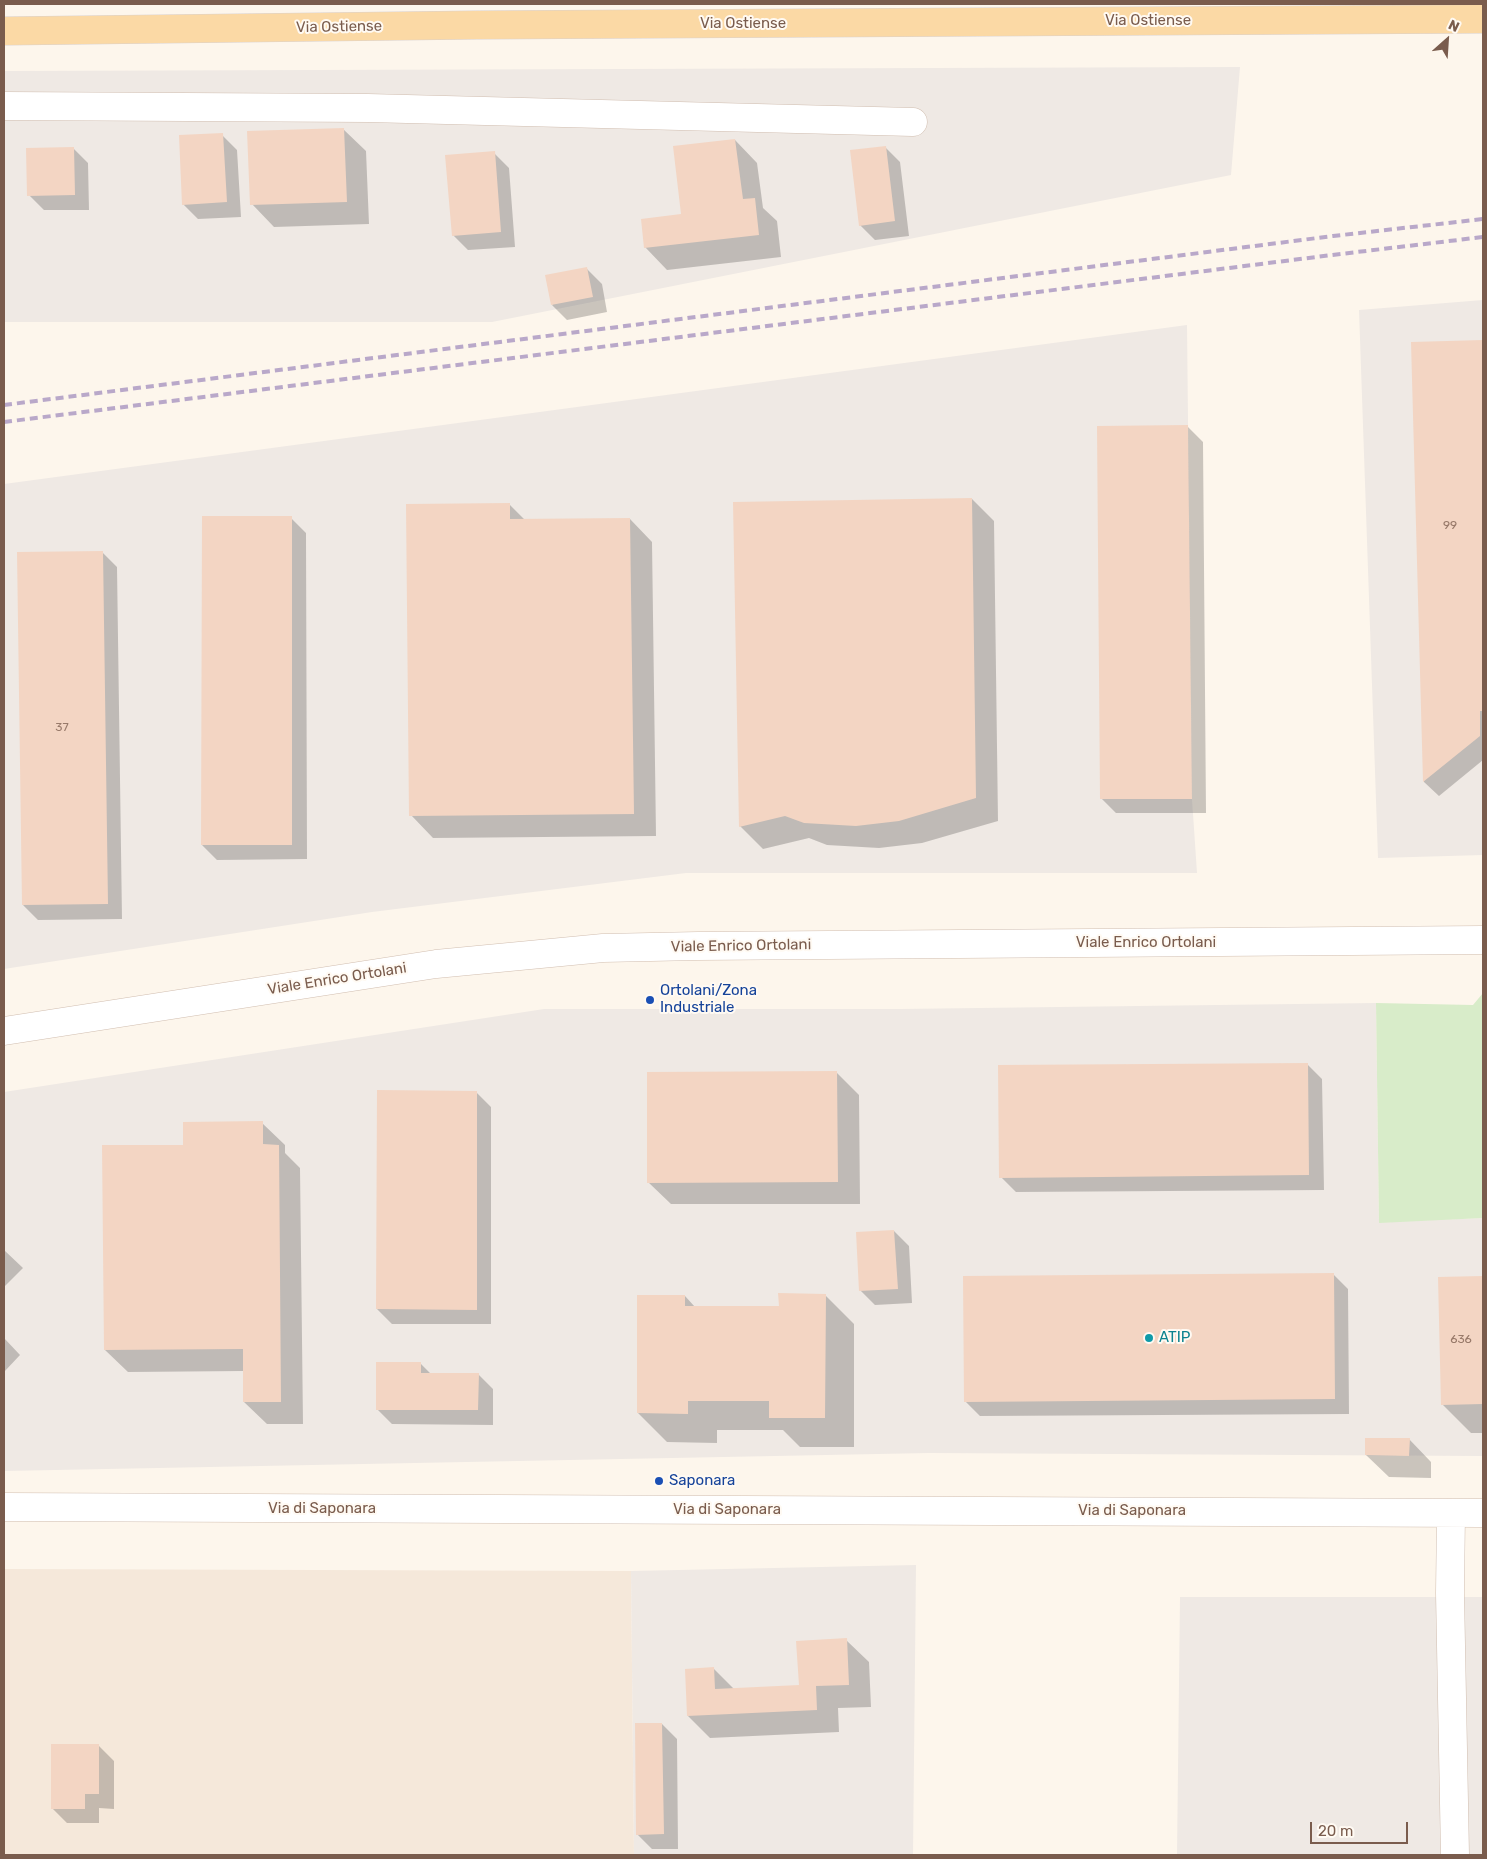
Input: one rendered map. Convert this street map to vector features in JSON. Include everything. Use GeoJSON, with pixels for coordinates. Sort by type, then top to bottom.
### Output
{"type":"FeatureCollection","features":[{"type":"Feature","properties":{"kind":"main road","name":"Via Ostiense"},"geometry":{"type":"LineString","coordinates":[[4,31],[486,25],[1483,19]]}},
{"type":"Feature","properties":{"kind":"street"},"geometry":{"type":"LineString","coordinates":[[4,106],[368,108],[913,122]]}},
{"type":"Feature","properties":{"kind":"street","name":"Viale Enrico Ortolani"},"geometry":{"type":"LineString","coordinates":[[4,1031],[436,964],[603,948],[1483,940]]}},
{"type":"Feature","properties":{"kind":"street","name":"Via di Saponara"},"geometry":{"type":"LineString","coordinates":[[4,1507],[1483,1513]]}},
{"type":"Feature","properties":{"kind":"street"},"geometry":{"type":"LineString","coordinates":[[1451,1513],[1450,1593],[1455,1855]]}},
{"type":"Feature","properties":{"kind":"shaded area"},"geometry":{"type":"Polygon","coordinates":[[[1240,67],[1231,175],[492,322],[4,322],[4,71],[1240,67]]]}},
{"type":"Feature","properties":{"kind":"shaded area"},"geometry":{"type":"Polygon","coordinates":[[[1483,300],[1483,855],[1378,858],[1359,310],[1483,300]]]}},
{"type":"Feature","properties":{"kind":"shaded area"},"geometry":{"type":"Polygon","coordinates":[[[1187,325],[1192,799],[1197,873],[686,873],[372,912],[4,969],[4,484],[1187,325]]]}},
{"type":"Feature","properties":{"kind":"shaded area"},"geometry":{"type":"Polygon","coordinates":[[[1376,1003],[1379,1222],[1483,1218],[1483,1456],[929,1453],[4,1471],[4,1092],[544,1009],[900,1009],[1376,1003]]]}},
{"type":"Feature","properties":{"kind":"shaded area"},"geometry":{"type":"Polygon","coordinates":[[[916,1565],[913,1855],[634,1855],[631,1571],[916,1565]]]}},
{"type":"Feature","properties":{"kind":"shaded area"},"geometry":{"type":"Polygon","coordinates":[[[4,1569],[631,1571],[634,1855],[4,1855],[4,1569]]]}},
{"type":"Feature","properties":{"kind":"shaded area"},"geometry":{"type":"Polygon","coordinates":[[[1180,1597],[1483,1597],[1483,1855],[1177,1855],[1180,1597]]]}},
{"type":"Feature","properties":{"kind":"green space"},"geometry":{"type":"Polygon","coordinates":[[[1483,993],[1483,1218],[1379,1223],[1376,1003],[1473,1005],[1483,993]]]}},
{"type":"Feature","properties":{"kind":"building"},"geometry":{"type":"Polygon","coordinates":[[[344,128],[347,202],[250,205],[247,131],[344,128]]]}},
{"type":"Feature","properties":{"kind":"building"},"geometry":{"type":"Polygon","coordinates":[[[223,133],[227,202],[182,205],[179,135],[223,133]]]}},
{"type":"Feature","properties":{"kind":"building"},"geometry":{"type":"Polygon","coordinates":[[[735,139],[743,199],[755,198],[759,235],[644,248],[641,219],[681,214],[673,146],[735,139]]]}},
{"type":"Feature","properties":{"kind":"building"},"geometry":{"type":"Polygon","coordinates":[[[886,146],[895,221],[859,226],[850,150],[886,146]]]}},
{"type":"Feature","properties":{"kind":"building"},"geometry":{"type":"Polygon","coordinates":[[[74,147],[75,195],[27,196],[26,148],[74,147]]]}},
{"type":"Feature","properties":{"kind":"building"},"geometry":{"type":"Polygon","coordinates":[[[495,151],[501,232],[452,236],[445,155],[495,151]]]}},
{"type":"Feature","properties":{"kind":"building"},"geometry":{"type":"Polygon","coordinates":[[[587,267],[593,297],[551,305],[545,275],[587,267]]]}},
{"type":"Feature","properties":{"kind":"building"},"geometry":{"type":"Polygon","coordinates":[[[1483,340],[1483,711],[1480,711],[1480,736],[1423,782],[1411,342],[1483,340]]]}},
{"type":"Feature","properties":{"kind":"building"},"geometry":{"type":"Polygon","coordinates":[[[1188,425],[1192,799],[1100,799],[1097,426],[1188,425]]]}},
{"type":"Feature","properties":{"kind":"building"},"geometry":{"type":"Polygon","coordinates":[[[972,498],[976,798],[899,821],[856,826],[804,823],[785,816],[739,827],[733,502],[972,498]]]}},
{"type":"Feature","properties":{"kind":"building"},"geometry":{"type":"Polygon","coordinates":[[[510,503],[510,519],[630,518],[634,814],[409,816],[406,504],[510,503]]]}},
{"type":"Feature","properties":{"kind":"building"},"geometry":{"type":"Polygon","coordinates":[[[202,516],[292,516],[292,845],[201,845],[202,516]]]}},
{"type":"Feature","properties":{"kind":"building"},"geometry":{"type":"Polygon","coordinates":[[[103,551],[108,904],[22,905],[17,552],[103,551]]]}},
{"type":"Feature","properties":{"kind":"building"},"geometry":{"type":"Polygon","coordinates":[[[1308,1063],[1309,1175],[999,1178],[998,1065],[1308,1063]]]}},
{"type":"Feature","properties":{"kind":"building"},"geometry":{"type":"Polygon","coordinates":[[[837,1071],[838,1182],[647,1183],[647,1072],[837,1071]]]}},
{"type":"Feature","properties":{"kind":"building"},"geometry":{"type":"Polygon","coordinates":[[[377,1090],[477,1091],[477,1310],[376,1309],[377,1090]]]}},
{"type":"Feature","properties":{"kind":"building"},"geometry":{"type":"Polygon","coordinates":[[[263,1121],[263,1144],[279,1145],[281,1402],[243,1402],[243,1349],[104,1350],[102,1145],[183,1145],[183,1122],[263,1121]]]}},
{"type":"Feature","properties":{"kind":"building"},"geometry":{"type":"Polygon","coordinates":[[[894,1230],[898,1289],[859,1291],[856,1232],[894,1230]]]}},
{"type":"Feature","properties":{"kind":"building","name":"ATIP"},"geometry":{"type":"Polygon","coordinates":[[[1334,1273],[1335,1399],[964,1402],[963,1276],[1334,1273]]]}},
{"type":"Feature","properties":{"kind":"building"},"geometry":{"type":"Polygon","coordinates":[[[1483,1276],[1483,1404],[1441,1405],[1438,1277],[1483,1276]]]}},
{"type":"Feature","properties":{"kind":"building"},"geometry":{"type":"Polygon","coordinates":[[[778,1293],[826,1294],[825,1418],[769,1418],[769,1401],[688,1401],[688,1414],[637,1413],[637,1295],[685,1295],[685,1306],[779,1306],[778,1293]]]}},
{"type":"Feature","properties":{"kind":"building"},"geometry":{"type":"Polygon","coordinates":[[[376,1362],[421,1362],[421,1373],[479,1373],[478,1410],[376,1410],[376,1362]]]}},
{"type":"Feature","properties":{"kind":"building"},"geometry":{"type":"Polygon","coordinates":[[[1365,1438],[1410,1438],[1409,1456],[1365,1455],[1365,1438]]]}},
{"type":"Feature","properties":{"kind":"building"},"geometry":{"type":"Polygon","coordinates":[[[847,1638],[849,1685],[816,1686],[817,1710],[687,1716],[685,1669],[714,1667],[715,1689],[799,1685],[796,1641],[847,1638]]]}},
{"type":"Feature","properties":{"kind":"building"},"geometry":{"type":"Polygon","coordinates":[[[635,1723],[662,1723],[664,1834],[636,1835],[635,1723]]]}},
{"type":"Feature","properties":{"kind":"building"},"geometry":{"type":"Polygon","coordinates":[[[51,1744],[99,1744],[99,1794],[85,1794],[85,1809],[51,1809],[51,1744]]]}},
{"type":"Feature","properties":{"kind":"railway"},"geometry":{"type":"LineString","coordinates":[[4,405],[1333,236],[1483,219]]}},
{"type":"Feature","properties":{"kind":"railway"},"geometry":{"type":"LineString","coordinates":[[4,422],[1483,237]]}},
{"type":"Feature","properties":{"kind":"place","name":"Ortolani/Zona Industriale"},"geometry":{"type":"Point","coordinates":[650,1000]}},
{"type":"Feature","properties":{"kind":"place","name":"ATIP"},"geometry":{"type":"Point","coordinates":[1149,1338]}},
{"type":"Feature","properties":{"kind":"place","name":"Saponara"},"geometry":{"type":"Point","coordinates":[659,1481]}}]}
